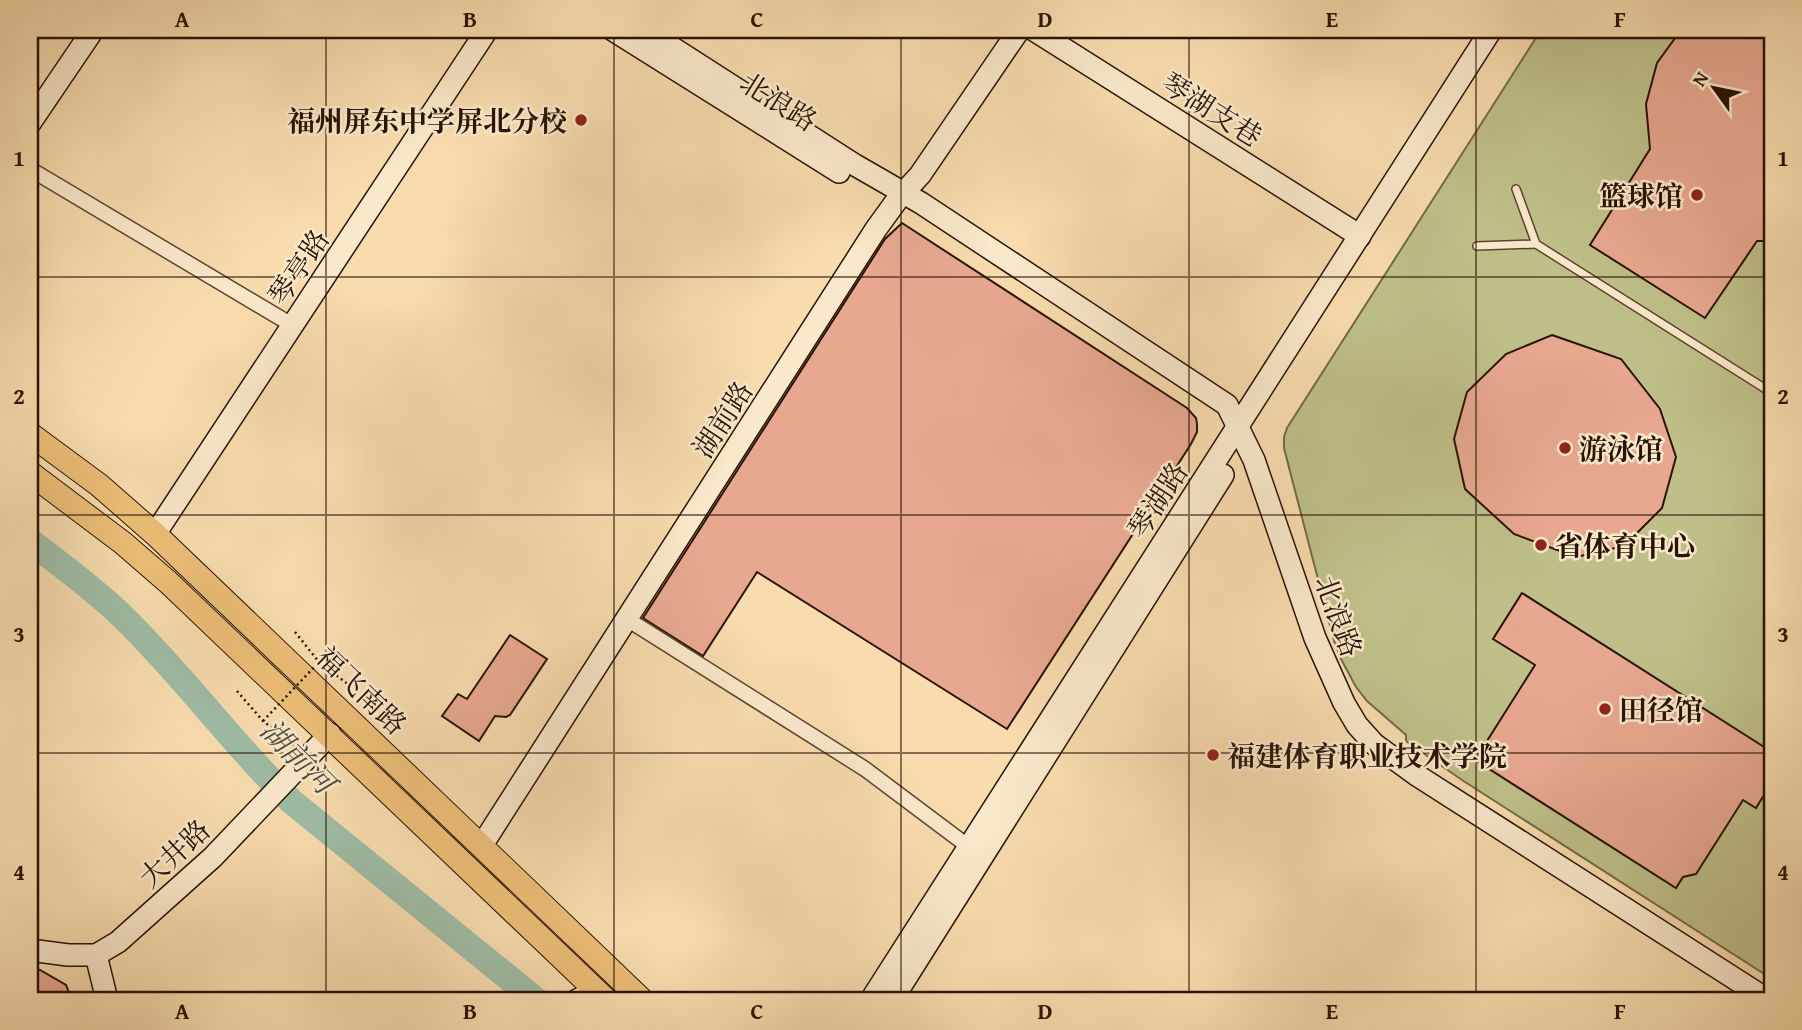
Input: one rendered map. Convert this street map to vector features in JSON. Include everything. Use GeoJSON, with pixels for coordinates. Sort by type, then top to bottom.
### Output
{"type":"FeatureCollection","features":[{"type":"Feature","properties":{"kind":"main road","name":"福飞南路"},"geometry":{"type":"LineString","coordinates":[[30,434],[100,485],[155,534],[642,1000]]}},
{"type":"Feature","properties":{"kind":"main road","name":"福飞南路"},"geometry":{"type":"LineString","coordinates":[[30,473],[146,563],[330,734],[593,997]]}},
{"type":"Feature","properties":{"kind":"street"},"geometry":{"type":"LineString","coordinates":[[30,122],[93,30]]}},
{"type":"Feature","properties":{"kind":"street","name":"琴亭路"},"geometry":{"type":"LineString","coordinates":[[155,534],[487,30]]}},
{"type":"Feature","properties":{"kind":"street","name":"北浪路"},"geometry":{"type":"LineString","coordinates":[[613,30],[873,193],[907,199]]}},
{"type":"Feature","properties":{"kind":"street","name":"北浪路"},"geometry":{"type":"LineString","coordinates":[[645,30],[1227,405],[1242,432],[1318,646],[1344,703],[1364,734],[1418,776],[1768,1000]]}},
{"type":"Feature","properties":{"kind":"street","name":"湖前路"},"geometry":{"type":"LineString","coordinates":[[482,845],[876,229],[907,199],[920,175],[1019,30]]}},
{"type":"Feature","properties":{"kind":"street","name":"琴湖支巷"},"geometry":{"type":"LineString","coordinates":[[1034,30],[1360,236]]}},
{"type":"Feature","properties":{"kind":"street","name":"琴湖路"},"geometry":{"type":"LineString","coordinates":[[871,1000],[1242,432],[1360,236],[1491,30]]}},
{"type":"Feature","properties":{"kind":"street"},"geometry":{"type":"LineString","coordinates":[[892,1000],[1242,432],[1507,30]]}},
{"type":"Feature","properties":{"kind":"street"},"geometry":{"type":"LineString","coordinates":[[30,169],[292,325]]}},
{"type":"Feature","properties":{"kind":"street"},"geometry":{"type":"LineString","coordinates":[[627,619],[864,769],[969,847]]}},
{"type":"Feature","properties":{"kind":"street","name":"大井路"},"geometry":{"type":"LineString","coordinates":[[96,955],[118,942],[187,881],[330,734]]}},
{"type":"Feature","properties":{"kind":"street"},"geometry":{"type":"LineString","coordinates":[[30,950],[68,955],[96,955],[107,1000]]}},
{"type":"Feature","properties":{"kind":"lane"},"geometry":{"type":"LineString","coordinates":[[1516,189],[1536,244]]}},
{"type":"Feature","properties":{"kind":"lane"},"geometry":{"type":"LineString","coordinates":[[1477,246],[1536,244],[1772,393]]}},
{"type":"Feature","properties":{"kind":"path"},"geometry":{"type":"LineString","coordinates":[[295,632],[319,662],[349,685]]}},
{"type":"Feature","properties":{"kind":"path"},"geometry":{"type":"LineString","coordinates":[[263,721],[319,662]]}},
{"type":"Feature","properties":{"kind":"path"},"geometry":{"type":"LineString","coordinates":[[237,691],[263,721],[294,745]]}},
{"type":"Feature","properties":{"kind":"green space","name":"省体育中心"},"geometry":{"type":"Polygon","coordinates":[[[1541,30],[1772,30],[1772,979],[1462,780],[1406,741],[1406,735],[1367,701],[1356,687],[1334,641],[1284,448],[1287,428],[1541,30]]]}},
{"type":"Feature","properties":{"kind":"building","name":"篮球馆"},"geometry":{"type":"Polygon","coordinates":[[[1681,30],[1772,30],[1772,241],[1757,241],[1705,318],[1590,245],[1650,149],[1646,104],[1657,63],[1681,30]]]}},
{"type":"Feature","properties":{"kind":"building"},"geometry":{"type":"Polygon","coordinates":[[[902,223],[1187,408],[1196,418],[1197,432],[1191,444],[1007,729],[757,572],[703,656],[643,618],[885,239],[902,223]]]}},
{"type":"Feature","properties":{"kind":"building","name":"游泳馆"},"geometry":{"type":"Polygon","coordinates":[[[1552,335],[1621,359],[1660,409],[1676,457],[1662,508],[1624,546],[1576,557],[1514,534],[1465,489],[1454,439],[1467,392],[1506,354],[1552,335]]]}},
{"type":"Feature","properties":{"kind":"building","name":"田径馆"},"geometry":{"type":"Polygon","coordinates":[[[1522,593],[1772,752],[1772,782],[1756,808],[1743,800],[1696,874],[1683,877],[1676,888],[1475,760],[1535,665],[1493,639],[1522,593]]]}},
{"type":"Feature","properties":{"kind":"building"},"geometry":{"type":"Polygon","coordinates":[[[510,635],[547,659],[510,715],[495,716],[479,741],[442,716],[458,694],[467,699],[510,635]]]}},
{"type":"Feature","properties":{"kind":"building"},"geometry":{"type":"Polygon","coordinates":[[[30,970],[40,970],[66,985],[72,1000],[30,1000],[30,970]]]}},
{"type":"Feature","properties":{"kind":"waterway","name":"湖前河"},"geometry":{"type":"LineString","coordinates":[[30,541],[121,615],[291,801],[536,1000]]}},
{"type":"Feature","properties":{"kind":"place","name":"福州屏东中学屏北分校"},"geometry":{"type":"Point","coordinates":[581,120]}},
{"type":"Feature","properties":{"kind":"place","name":"篮球馆"},"geometry":{"type":"Point","coordinates":[1697,195]}},
{"type":"Feature","properties":{"kind":"place","name":"游泳馆"},"geometry":{"type":"Point","coordinates":[1565,448]}},
{"type":"Feature","properties":{"kind":"place","name":"省体育中心"},"geometry":{"type":"Point","coordinates":[1541,545]}},
{"type":"Feature","properties":{"kind":"place","name":"田径馆"},"geometry":{"type":"Point","coordinates":[1605,709]}},
{"type":"Feature","properties":{"kind":"place","name":"福建体育职业技术学院"},"geometry":{"type":"Point","coordinates":[1213,755]}}]}
